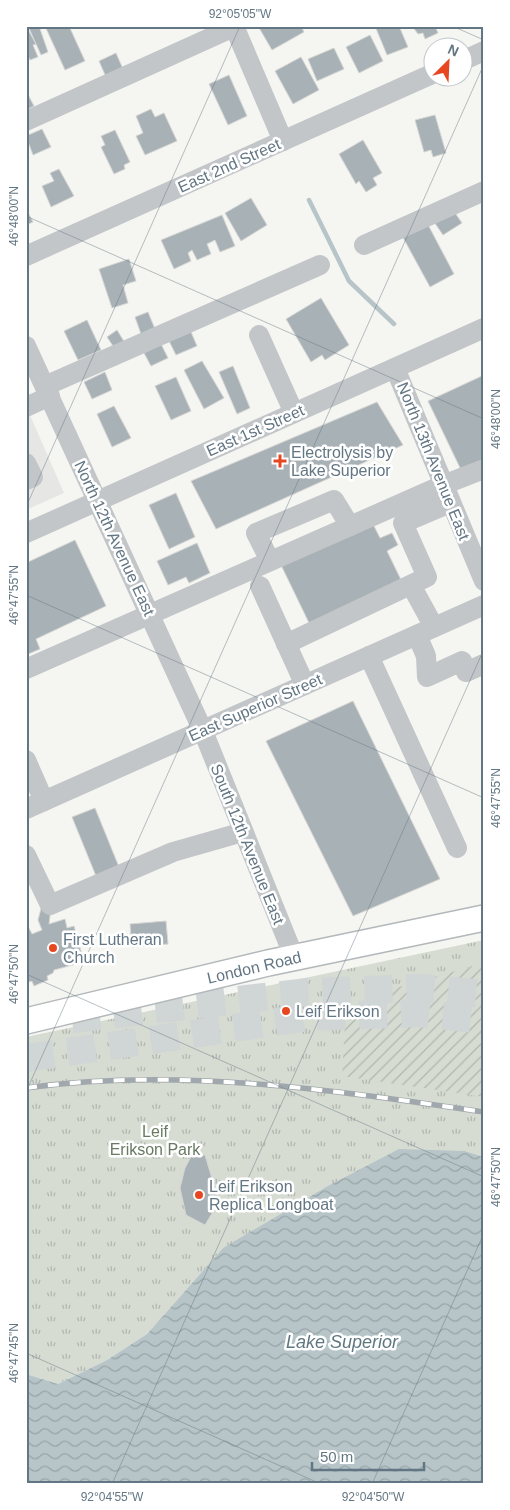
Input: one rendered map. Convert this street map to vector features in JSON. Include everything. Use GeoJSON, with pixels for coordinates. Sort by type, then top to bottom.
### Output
{"type":"FeatureCollection","features":[{"type":"Feature","properties":{"kind":"main road","name":"London Road"},"geometry":{"type":"LineString","coordinates":[[26,1021],[294,957],[484,918]]}},
{"type":"Feature","properties":{"kind":"street"},"geometry":{"type":"LineString","coordinates":[[26,122],[234,27],[283,142]]}},
{"type":"Feature","properties":{"kind":"street"},"geometry":{"type":"LineString","coordinates":[[472,56],[484,51]]}},
{"type":"Feature","properties":{"kind":"street","name":"East 2nd Street"},"geometry":{"type":"LineString","coordinates":[[26,256],[422,79]]}},
{"type":"Feature","properties":{"kind":"street"},"geometry":{"type":"LineString","coordinates":[[364,245],[484,191]]}},
{"type":"Feature","properties":{"kind":"street"},"geometry":{"type":"LineString","coordinates":[[26,407],[41,387],[320,266]]}},
{"type":"Feature","properties":{"kind":"street","name":"East 1st Street"},"geometry":{"type":"LineString","coordinates":[[26,532],[484,328]]}},
{"type":"Feature","properties":{"kind":"street"},"geometry":{"type":"LineString","coordinates":[[259,335],[294,413]]}},
{"type":"Feature","properties":{"kind":"street","name":"North 12th Avenue East"},"geometry":{"type":"LineString","coordinates":[[26,346],[41,387],[99,500],[203,731]]}},
{"type":"Feature","properties":{"kind":"street","name":"North 13th Avenue East"},"geometry":{"type":"LineString","coordinates":[[395,368],[484,581]]}},
{"type":"Feature","properties":{"kind":"street"},"geometry":{"type":"LineString","coordinates":[[26,463],[33,477],[26,480]]}},
{"type":"Feature","properties":{"kind":"street"},"geometry":{"type":"LineString","coordinates":[[286,644],[427,578],[403,523],[484,469]]}},
{"type":"Feature","properties":{"kind":"street"},"geometry":{"type":"LineString","coordinates":[[26,669],[350,526],[447,494]]}},
{"type":"Feature","properties":{"kind":"street"},"geometry":{"type":"LineString","coordinates":[[270,561],[256,533],[334,500],[350,526]]}},
{"type":"Feature","properties":{"kind":"street"},"geometry":{"type":"LineString","coordinates":[[411,585],[425,631],[427,677],[462,662],[466,672],[484,664]]}},
{"type":"Feature","properties":{"kind":"street"},"geometry":{"type":"LineString","coordinates":[[260,586],[306,685]]}},
{"type":"Feature","properties":{"kind":"street","name":"East Superior Street"},"geometry":{"type":"LineString","coordinates":[[35,805],[484,605]]}},
{"type":"Feature","properties":{"kind":"street"},"geometry":{"type":"LineString","coordinates":[[369,656],[457,848]]}},
{"type":"Feature","properties":{"kind":"street","name":"South 12th Avenue East"},"geometry":{"type":"LineString","coordinates":[[203,731],[294,957]]}},
{"type":"Feature","properties":{"kind":"street"},"geometry":{"type":"LineString","coordinates":[[26,760],[35,805]]}},
{"type":"Feature","properties":{"kind":"street"},"geometry":{"type":"LineString","coordinates":[[26,855],[50,905],[173,852],[243,832]]}},
{"type":"Feature","properties":{"kind":"shaded area"},"geometry":{"type":"Polygon","coordinates":[[[26,406],[64,493],[26,510],[26,406]]]}},
{"type":"Feature","properties":{"kind":"green space","name":"Leif Erikson Park"},"geometry":{"type":"Polygon","coordinates":[[[484,940],[484,1157],[465,1151],[223,1248],[147,1334],[107,1360],[58,1384],[26,1374],[26,1037],[484,940]]]}},
{"type":"Feature","properties":{"kind":"green space"},"geometry":{"type":"Polygon","coordinates":[[[484,963],[484,1097],[342,1076],[345,1023],[367,996],[484,963]]]}},
{"type":"Feature","properties":{"kind":"water","name":"Lake Superior"},"geometry":{"type":"Polygon","coordinates":[[[399,1149],[465,1151],[484,1157],[484,1484],[26,1484],[26,1374],[58,1384],[107,1360],[147,1334],[223,1248],[328,1186],[399,1149]]]}},
{"type":"Feature","properties":{"kind":"building"},"geometry":{"type":"Polygon","coordinates":[[[26,26],[36,44],[33,45],[38,57],[30,60],[26,52],[26,26]]]}},
{"type":"Feature","properties":{"kind":"building"},"geometry":{"type":"Polygon","coordinates":[[[28,26],[39,26],[48,52],[41,55],[28,26]]]}},
{"type":"Feature","properties":{"kind":"building"},"geometry":{"type":"Polygon","coordinates":[[[45,26],[69,26],[85,61],[65,70],[45,26]]]}},
{"type":"Feature","properties":{"kind":"building"},"geometry":{"type":"Polygon","coordinates":[[[258,26],[301,26],[304,32],[272,50],[258,26]]]}},
{"type":"Feature","properties":{"kind":"building"},"geometry":{"type":"Polygon","coordinates":[[[375,26],[399,26],[408,47],[387,55],[375,26]]]}},
{"type":"Feature","properties":{"kind":"building"},"geometry":{"type":"Polygon","coordinates":[[[412,26],[435,26],[438,33],[427,38],[425,38],[423,33],[418,34],[412,26]]]}},
{"type":"Feature","properties":{"kind":"building"},"geometry":{"type":"Polygon","coordinates":[[[370,35],[383,61],[359,73],[346,47],[370,35]]]}},
{"type":"Feature","properties":{"kind":"building"},"geometry":{"type":"Polygon","coordinates":[[[334,48],[344,69],[317,81],[308,59],[334,48]]]}},
{"type":"Feature","properties":{"kind":"building"},"geometry":{"type":"Polygon","coordinates":[[[116,53],[123,69],[106,77],[99,61],[116,53]]]}},
{"type":"Feature","properties":{"kind":"building"},"geometry":{"type":"Polygon","coordinates":[[[301,57],[319,90],[293,104],[275,71],[301,57]]]}},
{"type":"Feature","properties":{"kind":"building"},"geometry":{"type":"Polygon","coordinates":[[[229,75],[247,116],[228,125],[209,84],[229,75]]]}},
{"type":"Feature","properties":{"kind":"building"},"geometry":{"type":"Polygon","coordinates":[[[26,91],[34,106],[26,110],[26,91]]]}},
{"type":"Feature","properties":{"kind":"building"},"geometry":{"type":"Polygon","coordinates":[[[151,109],[155,117],[164,113],[177,141],[145,155],[136,136],[143,133],[136,116],[151,109]]]}},
{"type":"Feature","properties":{"kind":"building"},"geometry":{"type":"Polygon","coordinates":[[[435,115],[446,153],[433,157],[431,150],[424,152],[415,120],[435,115]]]}},
{"type":"Feature","properties":{"kind":"building"},"geometry":{"type":"Polygon","coordinates":[[[42,129],[51,147],[33,155],[26,136],[42,129]]]}},
{"type":"Feature","properties":{"kind":"building"},"geometry":{"type":"Polygon","coordinates":[[[115,130],[130,162],[124,165],[125,169],[114,174],[101,147],[105,145],[101,136],[115,130]]]}},
{"type":"Feature","properties":{"kind":"building"},"geometry":{"type":"Polygon","coordinates":[[[363,140],[382,173],[373,178],[377,185],[366,192],[359,181],[356,184],[339,154],[363,140]]]}},
{"type":"Feature","properties":{"kind":"building"},"geometry":{"type":"Polygon","coordinates":[[[59,169],[74,196],[51,207],[42,186],[54,181],[50,173],[59,169]]]}},
{"type":"Feature","properties":{"kind":"building"},"geometry":{"type":"Polygon","coordinates":[[[251,198],[267,225],[241,241],[225,213],[251,198]]]}},
{"type":"Feature","properties":{"kind":"building"},"geometry":{"type":"Polygon","coordinates":[[[451,207],[462,223],[443,235],[432,219],[451,207]]]}},
{"type":"Feature","properties":{"kind":"building"},"geometry":{"type":"Polygon","coordinates":[[[26,209],[33,222],[26,225],[26,209]]]}},
{"type":"Feature","properties":{"kind":"building"},"geometry":{"type":"Polygon","coordinates":[[[222,215],[235,246],[220,252],[215,240],[207,244],[211,254],[197,260],[192,250],[188,253],[191,261],[174,269],[161,240],[222,215]]]}},
{"type":"Feature","properties":{"kind":"building"},"geometry":{"type":"Polygon","coordinates":[[[425,219],[454,274],[430,287],[400,232],[425,219]]]}},
{"type":"Feature","properties":{"kind":"building"},"geometry":{"type":"Polygon","coordinates":[[[129,259],[136,281],[123,285],[128,303],[112,308],[99,269],[129,259]]]}},
{"type":"Feature","properties":{"kind":"building"},"geometry":{"type":"Polygon","coordinates":[[[321,298],[349,345],[325,360],[322,355],[311,362],[286,319],[321,298]]]}},
{"type":"Feature","properties":{"kind":"building"},"geometry":{"type":"Polygon","coordinates":[[[148,312],[155,329],[141,334],[135,317],[148,312]]]}},
{"type":"Feature","properties":{"kind":"building"},"geometry":{"type":"Polygon","coordinates":[[[87,320],[101,350],[78,360],[64,331],[87,320]]]}},
{"type":"Feature","properties":{"kind":"building"},"geometry":{"type":"Polygon","coordinates":[[[117,330],[125,343],[115,349],[107,337],[117,330]]]}},
{"type":"Feature","properties":{"kind":"building"},"geometry":{"type":"Polygon","coordinates":[[[191,332],[197,346],[176,355],[169,341],[191,332]]]}},
{"type":"Feature","properties":{"kind":"building"},"geometry":{"type":"Polygon","coordinates":[[[161,344],[168,358],[151,366],[144,353],[161,344]]]}},
{"type":"Feature","properties":{"kind":"building"},"geometry":{"type":"Polygon","coordinates":[[[202,361],[224,398],[204,409],[184,370],[202,361]]]}},
{"type":"Feature","properties":{"kind":"building"},"geometry":{"type":"Polygon","coordinates":[[[233,366],[250,408],[237,414],[219,372],[233,366]]]}},
{"type":"Feature","properties":{"kind":"building"},"geometry":{"type":"Polygon","coordinates":[[[105,372],[112,390],[92,399],[84,382],[105,372]]]}},
{"type":"Feature","properties":{"kind":"building"},"geometry":{"type":"Polygon","coordinates":[[[484,375],[484,464],[463,474],[428,401],[484,375]]]}},
{"type":"Feature","properties":{"kind":"building"},"geometry":{"type":"Polygon","coordinates":[[[176,377],[191,411],[171,420],[155,386],[176,377]]]}},
{"type":"Feature","properties":{"kind":"building"},"geometry":{"type":"Polygon","coordinates":[[[377,402],[403,445],[216,529],[191,481],[377,402]]]}},
{"type":"Feature","properties":{"kind":"building"},"geometry":{"type":"Polygon","coordinates":[[[114,406],[131,438],[112,447],[97,414],[114,406]]]}},
{"type":"Feature","properties":{"kind":"building"},"geometry":{"type":"Polygon","coordinates":[[[176,493],[195,537],[169,549],[149,505],[176,493]]]}},
{"type":"Feature","properties":{"kind":"building"},"geometry":{"type":"Polygon","coordinates":[[[372,522],[380,538],[392,533],[398,545],[387,551],[403,584],[311,627],[281,565],[372,522]]]}},
{"type":"Feature","properties":{"kind":"building"},"geometry":{"type":"Polygon","coordinates":[[[75,540],[106,606],[36,639],[40,649],[26,655],[26,563],[75,540]]]}},
{"type":"Feature","properties":{"kind":"building"},"geometry":{"type":"Polygon","coordinates":[[[197,543],[210,573],[189,583],[186,577],[168,585],[157,561],[197,543]]]}},
{"type":"Feature","properties":{"kind":"building"},"geometry":{"type":"Polygon","coordinates":[[[353,701],[440,879],[353,916],[266,741],[353,701]]]}},
{"type":"Feature","properties":{"kind":"building"},"geometry":{"type":"Polygon","coordinates":[[[95,808],[119,867],[96,876],[72,817],[95,808]]]}},
{"type":"Feature","properties":{"kind":"building","name":"First Lutheran Church"},"geometry":{"type":"Polygon","coordinates":[[[42,905],[51,908],[49,924],[65,919],[67,928],[74,926],[84,962],[54,970],[53,973],[47,976],[48,980],[34,986],[32,981],[26,983],[26,922],[32,934],[42,930],[38,920],[42,905]]]}},
{"type":"Feature","properties":{"kind":"building"},"geometry":{"type":"Polygon","coordinates":[[[166,921],[168,944],[132,947],[130,924],[166,921]]]}},
{"type":"Feature","properties":{"kind":"building","name":"Leif Erikson Replica Longboat"},"geometry":{"type":"Polygon","coordinates":[[[192,1155],[205,1155],[219,1202],[205,1225],[186,1215],[180,1188],[185,1168],[192,1155]]]}},
{"type":"Feature","properties":{"kind":"waterway"},"geometry":{"type":"LineString","coordinates":[[309,200],[349,281],[394,324]]}},
{"type":"Feature","properties":{"kind":"tunnel"},"geometry":{"type":"LineString","coordinates":[[72,1019],[308,992],[421,988],[484,994]]}},
{"type":"Feature","properties":{"kind":"tunnel"},"geometry":{"type":"LineString","coordinates":[[26,1058],[310,1017],[419,1013],[484,1020]]}},
{"type":"Feature","properties":{"kind":"railway"},"geometry":{"type":"LineString","coordinates":[[26,1088],[83,1082],[141,1080],[256,1084],[313,1089],[484,1112]]}},
{"type":"Feature","properties":{"kind":"place","name":"Electrolysis by Lake Superior"},"geometry":{"type":"Point","coordinates":[280,461]}},
{"type":"Feature","properties":{"kind":"place","name":"First Lutheran Church"},"geometry":{"type":"Point","coordinates":[53,948]}},
{"type":"Feature","properties":{"kind":"place","name":"Leif Erikson"},"geometry":{"type":"Point","coordinates":[286,1011]}},
{"type":"Feature","properties":{"kind":"place","name":"Leif Erikson Replica Longboat"},"geometry":{"type":"Point","coordinates":[199,1195]}}]}
